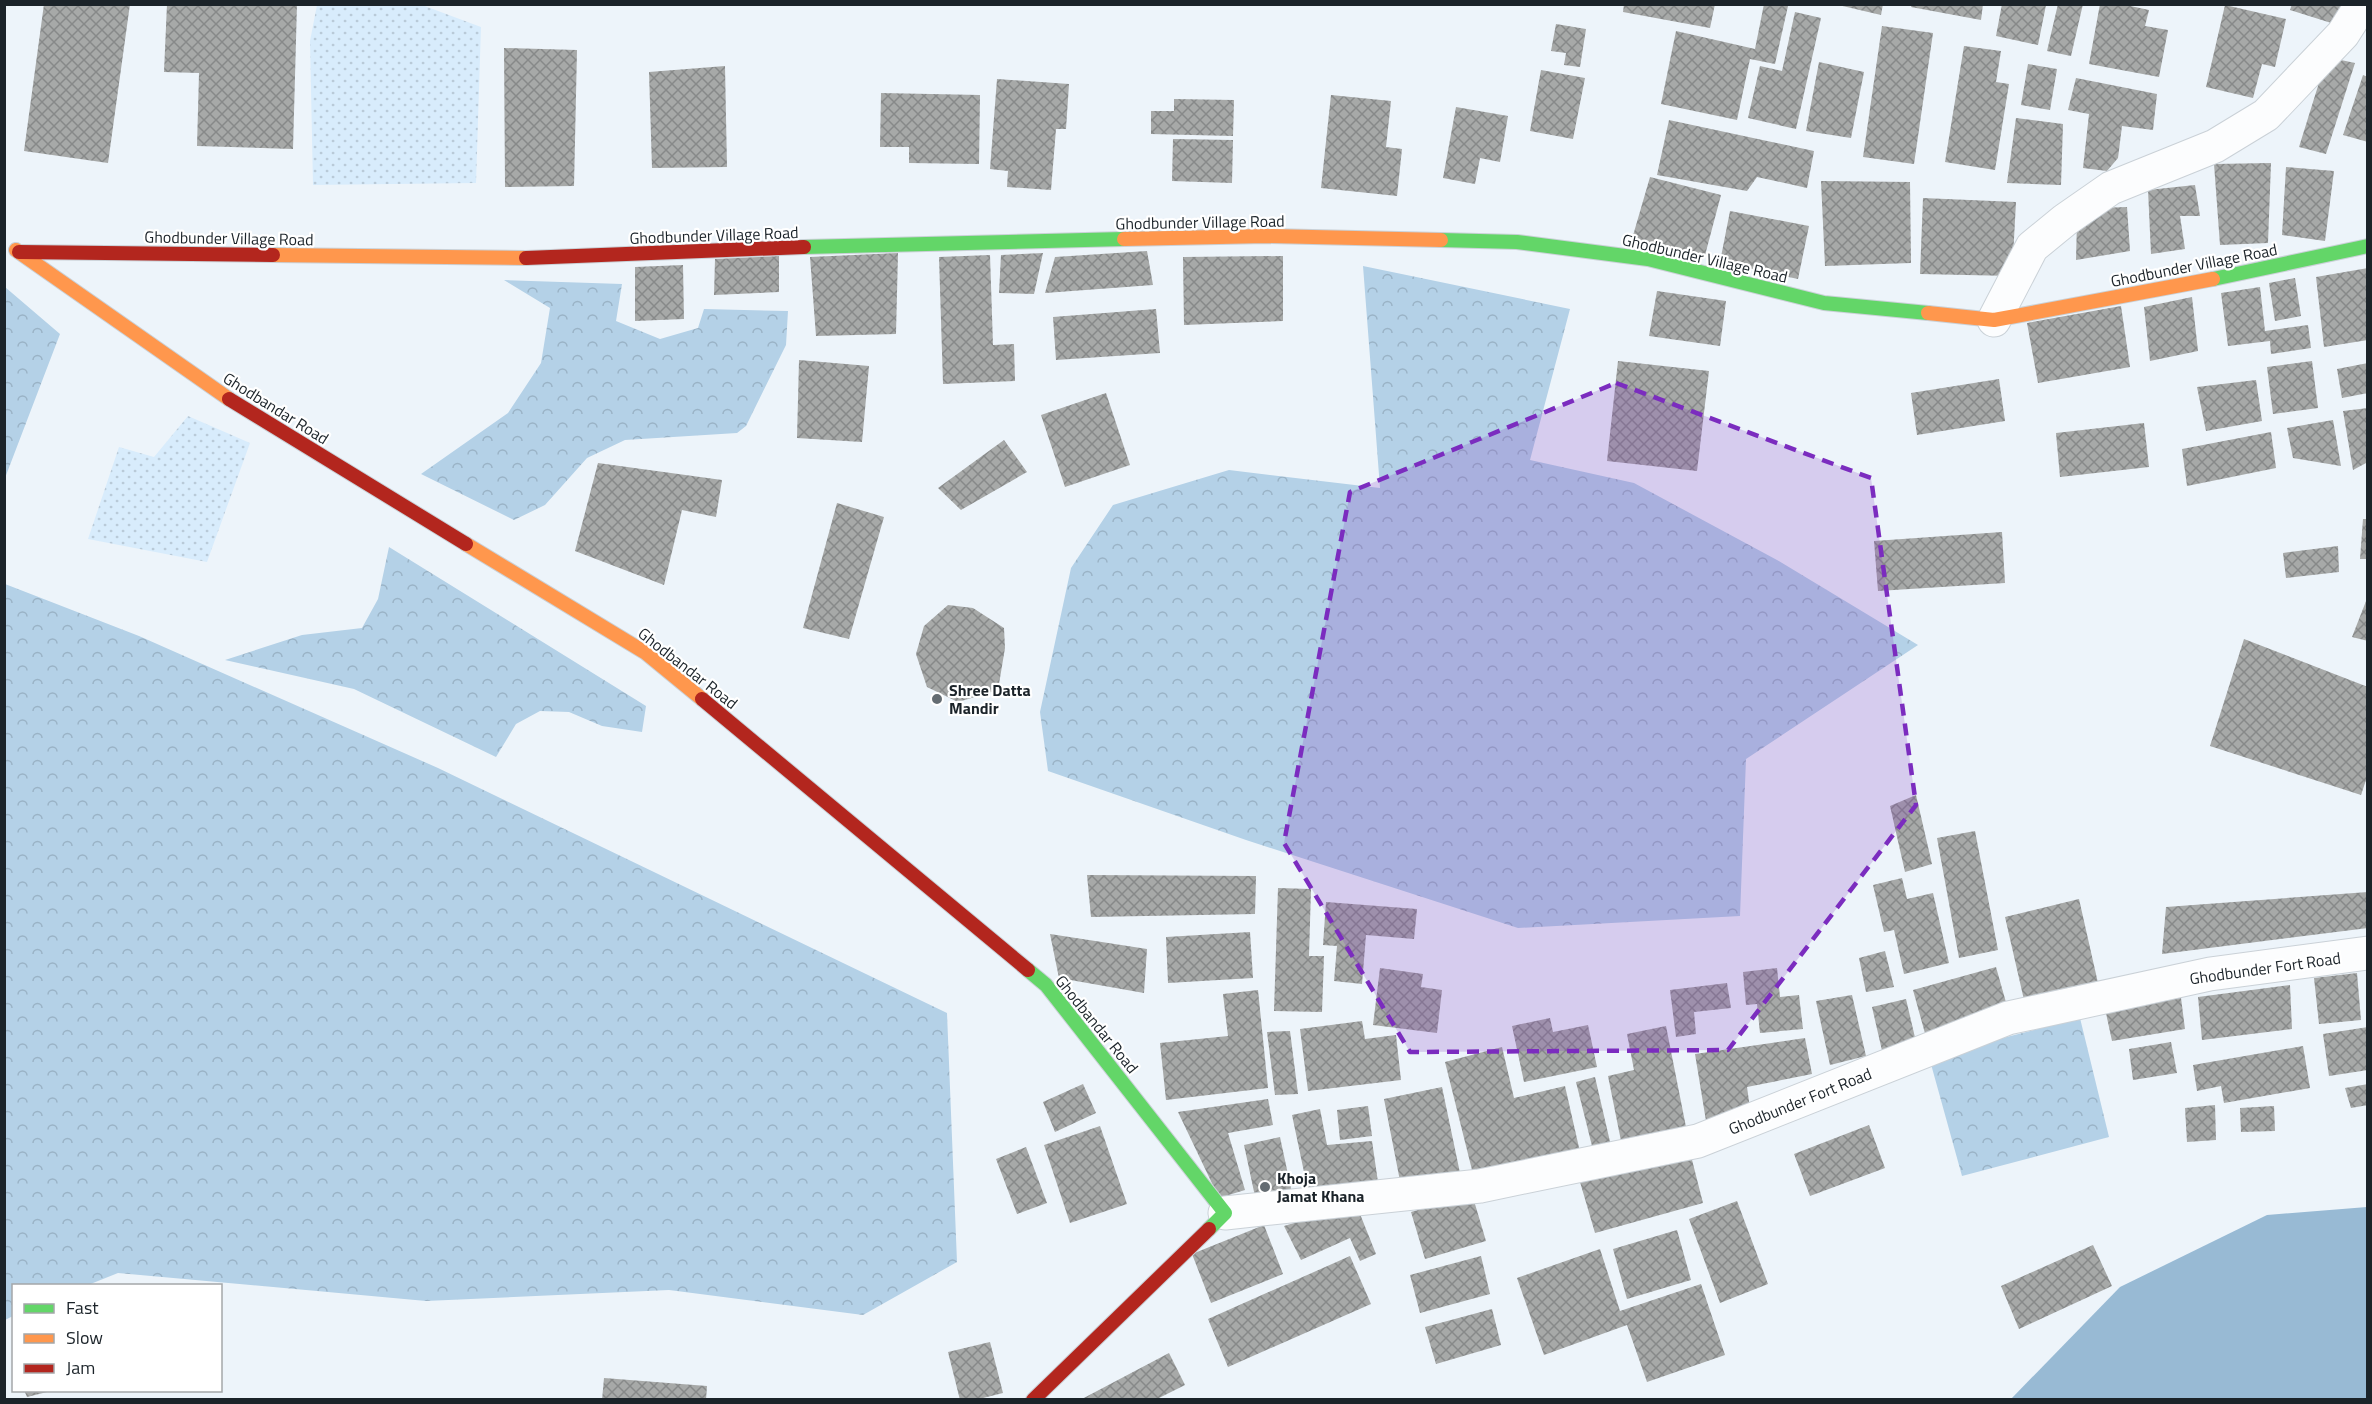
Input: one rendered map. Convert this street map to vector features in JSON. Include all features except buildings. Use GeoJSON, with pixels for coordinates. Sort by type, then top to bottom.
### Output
{"type":"FeatureCollection","features":[{"type":"Feature","properties":{"kind":"street"},"geometry":{"type":"LineString","coordinates":[[1994,320],[2032,247],[2065,220],[2111,188],[2215,147],[2266,115],[2343,34],[2362,4]]}},
{"type":"Feature","properties":{"kind":"street","name":"Ghodbunder Village Road"},"geometry":{"type":"LineString","coordinates":[[19,252],[535,258],[862,245],[1266,236],[1517,242],[1648,259],[1824,303],[1994,320],[2233,275],[2367,246]]}},
{"type":"Feature","properties":{"kind":"street","name":"Ghodbandar Road"},"geometry":{"type":"LineString","coordinates":[[4,244],[19,252],[241,408],[646,653],[1046,985],[1225,1214]]}},
{"type":"Feature","properties":{"kind":"street","name":"Ghodbunder Fort Road"},"geometry":{"type":"LineString","coordinates":[[1225,1214],[1480,1186],[1698,1141],[2008,1018],[2210,974],[2367,953]]}},
{"type":"Feature","properties":{"kind":"street"},"geometry":{"type":"LineString","coordinates":[[1033,1400],[1225,1214]]}},
{"type":"Feature","properties":{"kind":"highlighted area"},"geometry":{"type":"Polygon","coordinates":[[[1616,383],[1871,478],[1916,805],[1728,1050],[1410,1052],[1284,843],[1350,492],[1616,383]]]}},
{"type":"Feature","properties":{"kind":"green space"},"geometry":{"type":"Polygon","coordinates":[[[1363,266],[1570,309],[1530,460],[1634,483],[1777,560],[1918,645],[1746,759],[1740,916],[1518,928],[1246,840],[1048,771],[1040,712],[1071,568],[1113,505],[1229,470],[1380,488],[1363,266]]]}},
{"type":"Feature","properties":{"kind":"green space"},"geometry":{"type":"Polygon","coordinates":[[[504,280],[622,284],[616,321],[660,339],[698,328],[704,309],[788,311],[786,345],[746,426],[737,433],[625,440],[587,458],[545,505],[514,520],[421,474],[508,413],[541,363],[550,308],[504,280]]]}},
{"type":"Feature","properties":{"kind":"green space"},"geometry":{"type":"Polygon","coordinates":[[[5,287],[60,334],[5,478],[5,287]]]}},
{"type":"Feature","properties":{"kind":"green space"},"geometry":{"type":"Polygon","coordinates":[[[389,547],[646,706],[642,732],[602,726],[569,712],[540,711],[516,724],[496,757],[354,689],[225,660],[302,635],[362,628],[378,599],[389,547]]]}},
{"type":"Feature","properties":{"kind":"green space"},"geometry":{"type":"Polygon","coordinates":[[[5,584],[139,636],[438,768],[947,1013],[957,1262],[863,1315],[669,1290],[426,1301],[118,1273],[90,1284],[12,1284],[12,1316],[5,1320],[5,584]]]}},
{"type":"Feature","properties":{"kind":"green space"},"geometry":{"type":"Polygon","coordinates":[[[2080,1018],[2109,1137],[1962,1176],[1929,1057],[2080,1018]]]}},
{"type":"Feature","properties":{"kind":"shaded area"},"geometry":{"type":"Polygon","coordinates":[[[317,5],[422,5],[481,27],[476,183],[313,185],[310,41],[317,5]]]}},
{"type":"Feature","properties":{"kind":"shaded area"},"geometry":{"type":"Polygon","coordinates":[[[188,416],[250,443],[207,562],[88,539],[119,447],[154,457],[188,416]]]}},
{"type":"Feature","properties":{"kind":"shaded area"},"geometry":{"type":"Polygon","coordinates":[[[2367,1207],[2367,1399],[2011,1399],[2120,1287],[2267,1215],[2367,1207]]]}},
{"type":"Feature","properties":{"kind":"traffic: fast"},"geometry":{"type":"LineString","coordinates":[[804,247],[1124,239]]}},
{"type":"Feature","properties":{"kind":"traffic: fast"},"geometry":{"type":"LineString","coordinates":[[1441,240],[1517,242],[1648,259],[1824,303],[1928,313]]}},
{"type":"Feature","properties":{"kind":"traffic: fast"},"geometry":{"type":"LineString","coordinates":[[2213,279],[2368,246]]}},
{"type":"Feature","properties":{"kind":"traffic: fast"},"geometry":{"type":"LineString","coordinates":[[1028,970],[1046,985],[1225,1213],[1209,1229]]}},
{"type":"Feature","properties":{"kind":"traffic: slow"},"geometry":{"type":"LineString","coordinates":[[1124,239],[1266,236],[1441,240]]}},
{"type":"Feature","properties":{"kind":"traffic: slow"},"geometry":{"type":"LineString","coordinates":[[16,250],[229,399]]}},
{"type":"Feature","properties":{"kind":"traffic: slow"},"geometry":{"type":"LineString","coordinates":[[273,255],[526,258]]}},
{"type":"Feature","properties":{"kind":"traffic: slow"},"geometry":{"type":"LineString","coordinates":[[1928,313],[1994,320],[2213,279]]}},
{"type":"Feature","properties":{"kind":"traffic: slow"},"geometry":{"type":"LineString","coordinates":[[466,544],[646,653],[702,699]]}},
{"type":"Feature","properties":{"kind":"traffic: jam"},"geometry":{"type":"LineString","coordinates":[[526,258],[804,247]]}},
{"type":"Feature","properties":{"kind":"traffic: jam"},"geometry":{"type":"LineString","coordinates":[[19,252],[273,255]]}},
{"type":"Feature","properties":{"kind":"traffic: jam"},"geometry":{"type":"LineString","coordinates":[[229,399],[466,544]]}},
{"type":"Feature","properties":{"kind":"traffic: jam"},"geometry":{"type":"LineString","coordinates":[[702,699],[1028,970]]}},
{"type":"Feature","properties":{"kind":"traffic: jam"},"geometry":{"type":"LineString","coordinates":[[1033,1400],[1209,1229]]}},
{"type":"Feature","properties":{"kind":"place","name":"Shree Datta Mandir"},"geometry":{"type":"Point","coordinates":[937,699]}},
{"type":"Feature","properties":{"kind":"place","name":"Khoja Jamat Khana"},"geometry":{"type":"Point","coordinates":[1265,1187]}}]}
